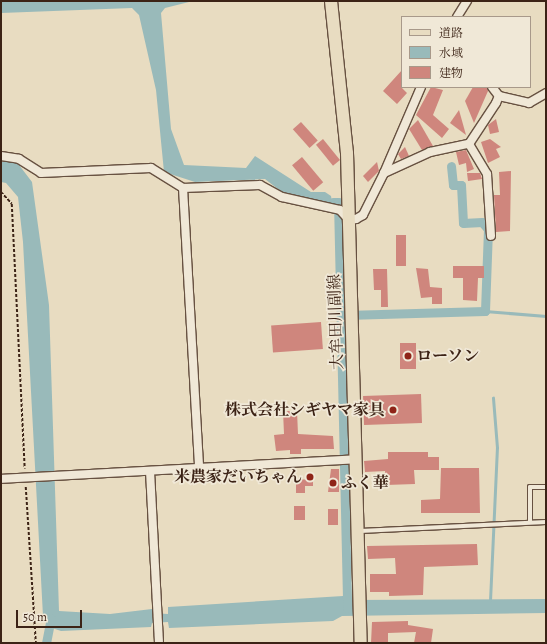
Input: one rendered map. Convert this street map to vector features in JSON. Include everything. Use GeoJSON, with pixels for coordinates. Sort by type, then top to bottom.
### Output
{"type":"FeatureCollection","features":[{"type":"Feature","properties":{"kind":"main road","name":"大牟田川副線"},"geometry":{"type":"LineString","coordinates":[[332,1],[344,95],[361,643]]}},
{"type":"Feature","properties":{"kind":"street"},"geometry":{"type":"LineString","coordinates":[[458,16],[467,1]]}},
{"type":"Feature","properties":{"kind":"street"},"geometry":{"type":"LineString","coordinates":[[1,156],[18,159],[46,174],[151,168],[183,188],[260,184],[282,197],[340,210],[348,219],[363,215],[384,173],[421,88]]}},
{"type":"Feature","properties":{"kind":"street"},"geometry":{"type":"LineString","coordinates":[[493,88],[499,96],[529,103],[546,93]]}},
{"type":"Feature","properties":{"kind":"street"},"geometry":{"type":"LineString","coordinates":[[384,173],[430,152],[469,144],[499,96]]}},
{"type":"Feature","properties":{"kind":"street"},"geometry":{"type":"LineString","coordinates":[[469,144],[487,174],[491,236]]}},
{"type":"Feature","properties":{"kind":"street"},"geometry":{"type":"LineString","coordinates":[[183,188],[199,468]]}},
{"type":"Feature","properties":{"kind":"street"},"geometry":{"type":"LineString","coordinates":[[1,479],[356,460]]}},
{"type":"Feature","properties":{"kind":"street"},"geometry":{"type":"LineString","coordinates":[[150,471],[159,643]]}},
{"type":"Feature","properties":{"kind":"lane"},"geometry":{"type":"LineString","coordinates":[[530,522],[530,487],[546,487]]}},
{"type":"Feature","properties":{"kind":"lane"},"geometry":{"type":"LineString","coordinates":[[358,532],[546,522]]}},
{"type":"Feature","properties":{"kind":"path"},"geometry":{"type":"LineString","coordinates":[[1,192],[12,204],[36,643]]}},
{"type":"Feature","properties":{"kind":"water"},"geometry":{"type":"Polygon","coordinates":[[[1,1],[193,1],[165,8],[161,13],[171,129],[184,165],[246,168],[255,156],[311,192],[325,192],[331,196],[333,207],[287,196],[265,179],[195,182],[164,172],[156,90],[139,15],[132,8],[1,13],[1,1]]]}},
{"type":"Feature","properties":{"kind":"water"},"geometry":{"type":"Polygon","coordinates":[[[16,161],[32,182],[49,305],[59,611],[110,614],[152,609],[152,613],[168,614],[168,607],[343,596],[348,600],[546,599],[546,613],[342,616],[333,621],[169,628],[168,622],[152,623],[151,627],[61,631],[49,627],[43,616],[23,242],[18,197],[6,183],[1,182],[1,162],[16,161]]]}},
{"type":"Feature","properties":{"kind":"building"},"geometry":{"type":"Polygon","coordinates":[[[401,71],[401,88],[407,93],[397,104],[383,91],[401,71]]]}},
{"type":"Feature","properties":{"kind":"building"},"geometry":{"type":"Polygon","coordinates":[[[430,88],[443,90],[433,115],[449,129],[442,138],[416,115],[430,88]]]}},
{"type":"Feature","properties":{"kind":"building"},"geometry":{"type":"Polygon","coordinates":[[[472,88],[487,88],[488,91],[474,123],[465,101],[472,88]]]}},
{"type":"Feature","properties":{"kind":"building"},"geometry":{"type":"Polygon","coordinates":[[[459,110],[466,135],[450,123],[459,110]]]}},
{"type":"Feature","properties":{"kind":"building"},"geometry":{"type":"Polygon","coordinates":[[[496,119],[499,132],[490,134],[488,125],[496,119]]]}},
{"type":"Feature","properties":{"kind":"building"},"geometry":{"type":"Polygon","coordinates":[[[418,120],[433,146],[422,150],[409,129],[418,120]]]}},
{"type":"Feature","properties":{"kind":"building"},"geometry":{"type":"Polygon","coordinates":[[[301,122],[318,141],[310,148],[293,129],[301,122]]]}},
{"type":"Feature","properties":{"kind":"building"},"geometry":{"type":"Polygon","coordinates":[[[323,139],[340,160],[333,166],[316,145],[323,139]]]}},
{"type":"Feature","properties":{"kind":"building"},"geometry":{"type":"Polygon","coordinates":[[[490,139],[501,147],[496,149],[500,157],[488,163],[481,142],[490,139]]]}},
{"type":"Feature","properties":{"kind":"building"},"geometry":{"type":"Polygon","coordinates":[[[405,147],[409,156],[401,159],[398,154],[405,147]]]}},
{"type":"Feature","properties":{"kind":"building"},"geometry":{"type":"Polygon","coordinates":[[[466,150],[474,169],[467,172],[466,163],[459,165],[456,152],[466,150]]]}},
{"type":"Feature","properties":{"kind":"building"},"geometry":{"type":"Polygon","coordinates":[[[302,157],[323,182],[313,191],[292,165],[302,157]]]}},
{"type":"Feature","properties":{"kind":"building"},"geometry":{"type":"Polygon","coordinates":[[[377,162],[379,171],[368,182],[363,176],[377,162]]]}},
{"type":"Feature","properties":{"kind":"building"},"geometry":{"type":"Polygon","coordinates":[[[511,171],[510,231],[496,232],[494,195],[500,195],[499,172],[511,171]]]}},
{"type":"Feature","properties":{"kind":"building"},"geometry":{"type":"Polygon","coordinates":[[[467,173],[480,173],[482,179],[468,181],[467,173]]]}},
{"type":"Feature","properties":{"kind":"building"},"geometry":{"type":"Polygon","coordinates":[[[396,235],[406,235],[406,266],[396,266],[396,235]]]}},
{"type":"Feature","properties":{"kind":"building"},"geometry":{"type":"Polygon","coordinates":[[[453,266],[484,266],[484,278],[478,278],[477,301],[463,300],[463,278],[453,278],[453,266]]]}},
{"type":"Feature","properties":{"kind":"building"},"geometry":{"type":"Polygon","coordinates":[[[416,268],[428,269],[430,287],[442,288],[442,304],[432,304],[432,297],[421,298],[416,268]]]}},
{"type":"Feature","properties":{"kind":"building"},"geometry":{"type":"Polygon","coordinates":[[[373,269],[387,269],[388,307],[381,307],[381,290],[374,290],[373,269]]]}},
{"type":"Feature","properties":{"kind":"building"},"geometry":{"type":"Polygon","coordinates":[[[321,322],[323,349],[273,352],[271,325],[321,322]]]}},
{"type":"Feature","properties":{"kind":"building","name":"ローソン"},"geometry":{"type":"Polygon","coordinates":[[[400,343],[416,343],[416,369],[400,369],[400,343]]]}},
{"type":"Feature","properties":{"kind":"building","name":"株式会社シギヤマ家具"},"geometry":{"type":"Polygon","coordinates":[[[421,394],[422,423],[364,425],[363,396],[421,394]]]}},
{"type":"Feature","properties":{"kind":"building"},"geometry":{"type":"Polygon","coordinates":[[[283,411],[297,411],[298,434],[333,436],[334,449],[301,449],[301,454],[290,454],[290,450],[276,451],[274,435],[284,434],[283,411]]]}},
{"type":"Feature","properties":{"kind":"building"},"geometry":{"type":"Polygon","coordinates":[[[388,452],[428,452],[428,457],[439,457],[439,470],[414,470],[415,484],[386,485],[385,471],[365,472],[364,461],[388,459],[388,452]]]}},
{"type":"Feature","properties":{"kind":"building"},"geometry":{"type":"Polygon","coordinates":[[[441,468],[479,468],[480,513],[421,513],[421,500],[440,499],[441,468]]]}},
{"type":"Feature","properties":{"kind":"building","name":"ふく華"},"geometry":{"type":"Polygon","coordinates":[[[331,469],[339,469],[339,492],[328,492],[331,469]]]}},
{"type":"Feature","properties":{"kind":"building"},"geometry":{"type":"Polygon","coordinates":[[[296,479],[313,480],[313,486],[305,486],[305,493],[296,493],[296,479]]]}},
{"type":"Feature","properties":{"kind":"building"},"geometry":{"type":"Polygon","coordinates":[[[294,506],[305,506],[305,520],[294,520],[294,506]]]}},
{"type":"Feature","properties":{"kind":"building"},"geometry":{"type":"Polygon","coordinates":[[[328,509],[338,509],[338,525],[328,525],[328,509]]]}},
{"type":"Feature","properties":{"kind":"building"},"geometry":{"type":"Polygon","coordinates":[[[477,544],[478,565],[424,567],[423,595],[389,596],[389,592],[370,592],[370,574],[396,574],[395,558],[368,559],[367,546],[477,544]]]}},
{"type":"Feature","properties":{"kind":"building"},"geometry":{"type":"Polygon","coordinates":[[[408,621],[408,625],[433,629],[431,643],[414,643],[416,632],[388,633],[388,643],[371,643],[372,622],[408,621]]]}},
{"type":"Feature","properties":{"kind":"waterway"},"geometry":{"type":"LineString","coordinates":[[346,315],[485,311],[488,229],[482,222],[463,223],[461,185],[453,185],[451,166]]}},
{"type":"Feature","properties":{"kind":"waterway"},"geometry":{"type":"LineString","coordinates":[[333,202],[338,202],[347,608]]}},
{"type":"Feature","properties":{"kind":"waterway"},"geometry":{"type":"LineString","coordinates":[[485,311],[546,316]]}},
{"type":"Feature","properties":{"kind":"waterway"},"geometry":{"type":"LineString","coordinates":[[490,601],[497,448],[493,398]]}},
{"type":"Feature","properties":{"kind":"waterway"},"geometry":{"type":"LineString","coordinates":[[46,643],[51,618]]}},
{"type":"Feature","properties":{"kind":"place","name":"ローソン"},"geometry":{"type":"Point","coordinates":[408,356]}},
{"type":"Feature","properties":{"kind":"place","name":"株式会社シギヤマ家具"},"geometry":{"type":"Point","coordinates":[393,410]}},
{"type":"Feature","properties":{"kind":"place","name":"米農家だいちゃん"},"geometry":{"type":"Point","coordinates":[310,477]}},
{"type":"Feature","properties":{"kind":"place","name":"ふく華"},"geometry":{"type":"Point","coordinates":[333,483]}}]}
